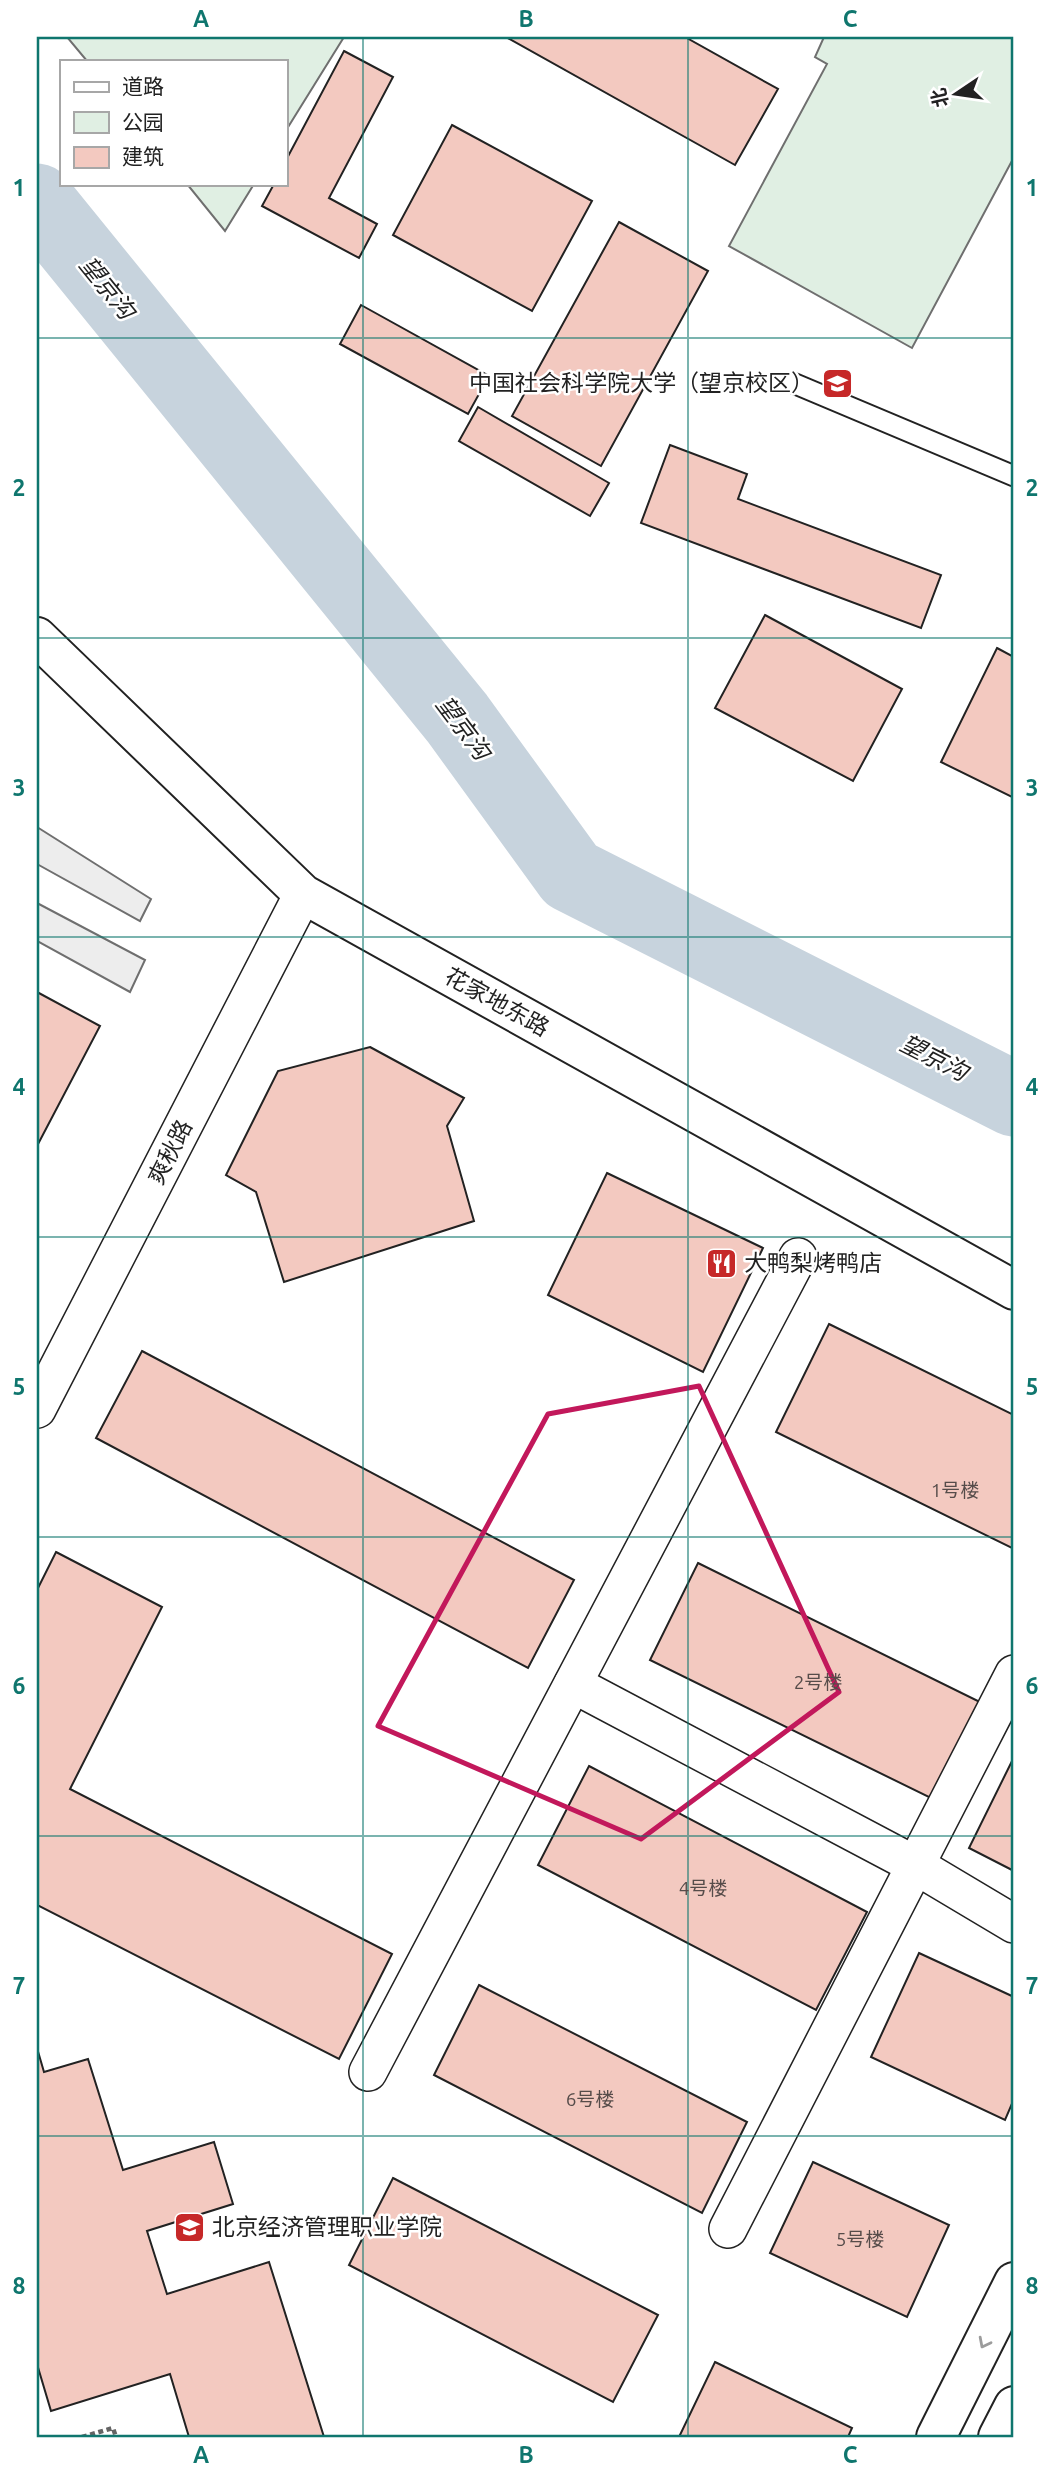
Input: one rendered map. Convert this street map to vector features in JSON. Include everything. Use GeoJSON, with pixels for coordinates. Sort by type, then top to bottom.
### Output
{"type":"FeatureCollection","features":[{"type":"Feature","properties":{"kind":"street","name":"花家地东路"},"geometry":{"type":"LineString","coordinates":[[37,637],[303,894],[1014,1290]]}},
{"type":"Feature","properties":{"kind":"street","name":"爽秋路"},"geometry":{"type":"LineString","coordinates":[[37,1409],[303,894]]}},
{"type":"Feature","properties":{"kind":"street"},"geometry":{"type":"LineString","coordinates":[[368,2072],[799,1257]]}},
{"type":"Feature","properties":{"kind":"street"},"geometry":{"type":"LineString","coordinates":[[727,2229],[1014,1674]]}},
{"type":"Feature","properties":{"kind":"street"},"geometry":{"type":"LineString","coordinates":[[573,1684],[915,1865],[1014,1924]]}},
{"type":"Feature","properties":{"kind":"street"},"geometry":{"type":"LineString","coordinates":[[936,2437],[1014,2282]]}},
{"type":"Feature","properties":{"kind":"street"},"geometry":{"type":"LineString","coordinates":[[998,2437],[1014,2406]]}},
{"type":"Feature","properties":{"kind":"lane"},"geometry":{"type":"LineString","coordinates":[[793,383],[1014,476]]}},
{"type":"Feature","properties":{"kind":"path"},"geometry":{"type":"LineString","coordinates":[[82,2437],[113,2428],[116,2437]]}},
{"type":"Feature","properties":{"kind":"highlighted area"},"geometry":{"type":"Polygon","coordinates":[[[699,1386],[839,1692],[641,1839],[378,1726],[548,1414],[699,1386]]]}},
{"type":"Feature","properties":{"kind":"green space"},"geometry":{"type":"Polygon","coordinates":[[[67,37],[344,37],[287,129],[287,60],[86,60],[67,37]]]}},
{"type":"Feature","properties":{"kind":"green space"},"geometry":{"type":"Polygon","coordinates":[[[824,37],[1014,37],[1014,157],[912,348],[729,246],[827,64],[815,57],[824,37]]]}},
{"type":"Feature","properties":{"kind":"green space"},"geometry":{"type":"Polygon","coordinates":[[[189,186],[253,186],[225,231],[189,186]]]}},
{"type":"Feature","properties":{"kind":"shaded area"},"geometry":{"type":"Polygon","coordinates":[[[37,827],[151,899],[140,921],[37,864],[37,827]]]}},
{"type":"Feature","properties":{"kind":"shaded area"},"geometry":{"type":"Polygon","coordinates":[[[37,903],[145,960],[130,992],[37,941],[37,903]]]}},
{"type":"Feature","properties":{"kind":"building"},"geometry":{"type":"Polygon","coordinates":[[[506,37],[685,37],[778,89],[735,165],[506,37]]]}},
{"type":"Feature","properties":{"kind":"building"},"geometry":{"type":"Polygon","coordinates":[[[344,51],[393,77],[329,198],[377,224],[359,258],[262,206],[273,186],[287,186],[287,158],[344,51]]]}},
{"type":"Feature","properties":{"kind":"building"},"geometry":{"type":"Polygon","coordinates":[[[452,125],[592,201],[532,311],[393,235],[452,125]]]}},
{"type":"Feature","properties":{"kind":"building"},"geometry":{"type":"Polygon","coordinates":[[[619,222],[708,271],[601,466],[512,416],[619,222]]]}},
{"type":"Feature","properties":{"kind":"building"},"geometry":{"type":"Polygon","coordinates":[[[361,305],[489,376],[468,414],[340,344],[361,305]]]}},
{"type":"Feature","properties":{"kind":"building"},"geometry":{"type":"Polygon","coordinates":[[[478,407],[609,483],[590,516],[459,441],[478,407]]]}},
{"type":"Feature","properties":{"kind":"building"},"geometry":{"type":"Polygon","coordinates":[[[670,445],[747,474],[738,499],[941,575],[921,628],[641,523],[670,445]]]}},
{"type":"Feature","properties":{"kind":"building"},"geometry":{"type":"Polygon","coordinates":[[[765,615],[902,689],[853,781],[715,708],[765,615]]]}},
{"type":"Feature","properties":{"kind":"building"},"geometry":{"type":"Polygon","coordinates":[[[997,648],[1014,657],[1014,798],[941,762],[997,648]]]}},
{"type":"Feature","properties":{"kind":"building"},"geometry":{"type":"Polygon","coordinates":[[[37,992],[100,1026],[37,1146],[37,992]]]}},
{"type":"Feature","properties":{"kind":"building"},"geometry":{"type":"Polygon","coordinates":[[[370,1047],[464,1098],[447,1126],[474,1221],[284,1282],[256,1192],[226,1175],[278,1071],[370,1047]]]}},
{"type":"Feature","properties":{"kind":"building"},"geometry":{"type":"Polygon","coordinates":[[[607,1173],[763,1248],[703,1372],[548,1295],[607,1173]]]}},
{"type":"Feature","properties":{"kind":"building"},"geometry":{"type":"Polygon","coordinates":[[[829,1324],[1014,1415],[1014,1549],[776,1432],[829,1324]]]}},
{"type":"Feature","properties":{"kind":"building"},"geometry":{"type":"Polygon","coordinates":[[[142,1351],[574,1580],[528,1668],[96,1438],[142,1351]]]}},
{"type":"Feature","properties":{"kind":"building"},"geometry":{"type":"Polygon","coordinates":[[[56,1552],[162,1607],[70,1789],[392,1954],[339,2059],[37,1905],[37,1590],[56,1552]]]}},
{"type":"Feature","properties":{"kind":"building"},"geometry":{"type":"Polygon","coordinates":[[[698,1563],[986,1705],[939,1802],[650,1660],[698,1563]]]}},
{"type":"Feature","properties":{"kind":"building"},"geometry":{"type":"Polygon","coordinates":[[[1014,1757],[1014,1871],[969,1848],[1014,1757]]]}},
{"type":"Feature","properties":{"kind":"building"},"geometry":{"type":"Polygon","coordinates":[[[589,1766],[867,1912],[816,2010],[538,1865],[589,1766]]]}},
{"type":"Feature","properties":{"kind":"building"},"geometry":{"type":"Polygon","coordinates":[[[919,1953],[1014,1997],[1014,2099],[1005,2120],[871,2057],[919,1953]]]}},
{"type":"Feature","properties":{"kind":"building"},"geometry":{"type":"Polygon","coordinates":[[[479,1985],[747,2122],[702,2213],[434,2075],[479,1985]]]}},
{"type":"Feature","properties":{"kind":"building"},"geometry":{"type":"Polygon","coordinates":[[[37,2048],[44,2072],[88,2059],[123,2170],[214,2142],[233,2204],[147,2231],[167,2294],[269,2262],[324,2437],[189,2437],[170,2374],[51,2411],[37,2364],[37,2048]]]}},
{"type":"Feature","properties":{"kind":"building"},"geometry":{"type":"Polygon","coordinates":[[[813,2162],[949,2225],[907,2317],[770,2253],[813,2162]]]}},
{"type":"Feature","properties":{"kind":"building"},"geometry":{"type":"Polygon","coordinates":[[[393,2178],[658,2315],[613,2402],[349,2265],[393,2178]]]}},
{"type":"Feature","properties":{"kind":"building"},"geometry":{"type":"Polygon","coordinates":[[[715,2362],[852,2428],[848,2437],[679,2437],[715,2362]]]}},
{"type":"Feature","properties":{"kind":"waterway","name":"望京沟"},"geometry":{"type":"LineString","coordinates":[[37,201],[457,718],[571,875],[1014,1099]]}},
{"type":"Feature","properties":{"kind":"place","name":"中国社会科学院大学（望京校区）"},"geometry":{"type":"Point","coordinates":[837,383]}},
{"type":"Feature","properties":{"kind":"place","name":"大鸭梨烤鸭店"},"geometry":{"type":"Point","coordinates":[721,1263]}},
{"type":"Feature","properties":{"kind":"place","name":"北京经济管理职业学院"},"geometry":{"type":"Point","coordinates":[189,2227]}}]}
